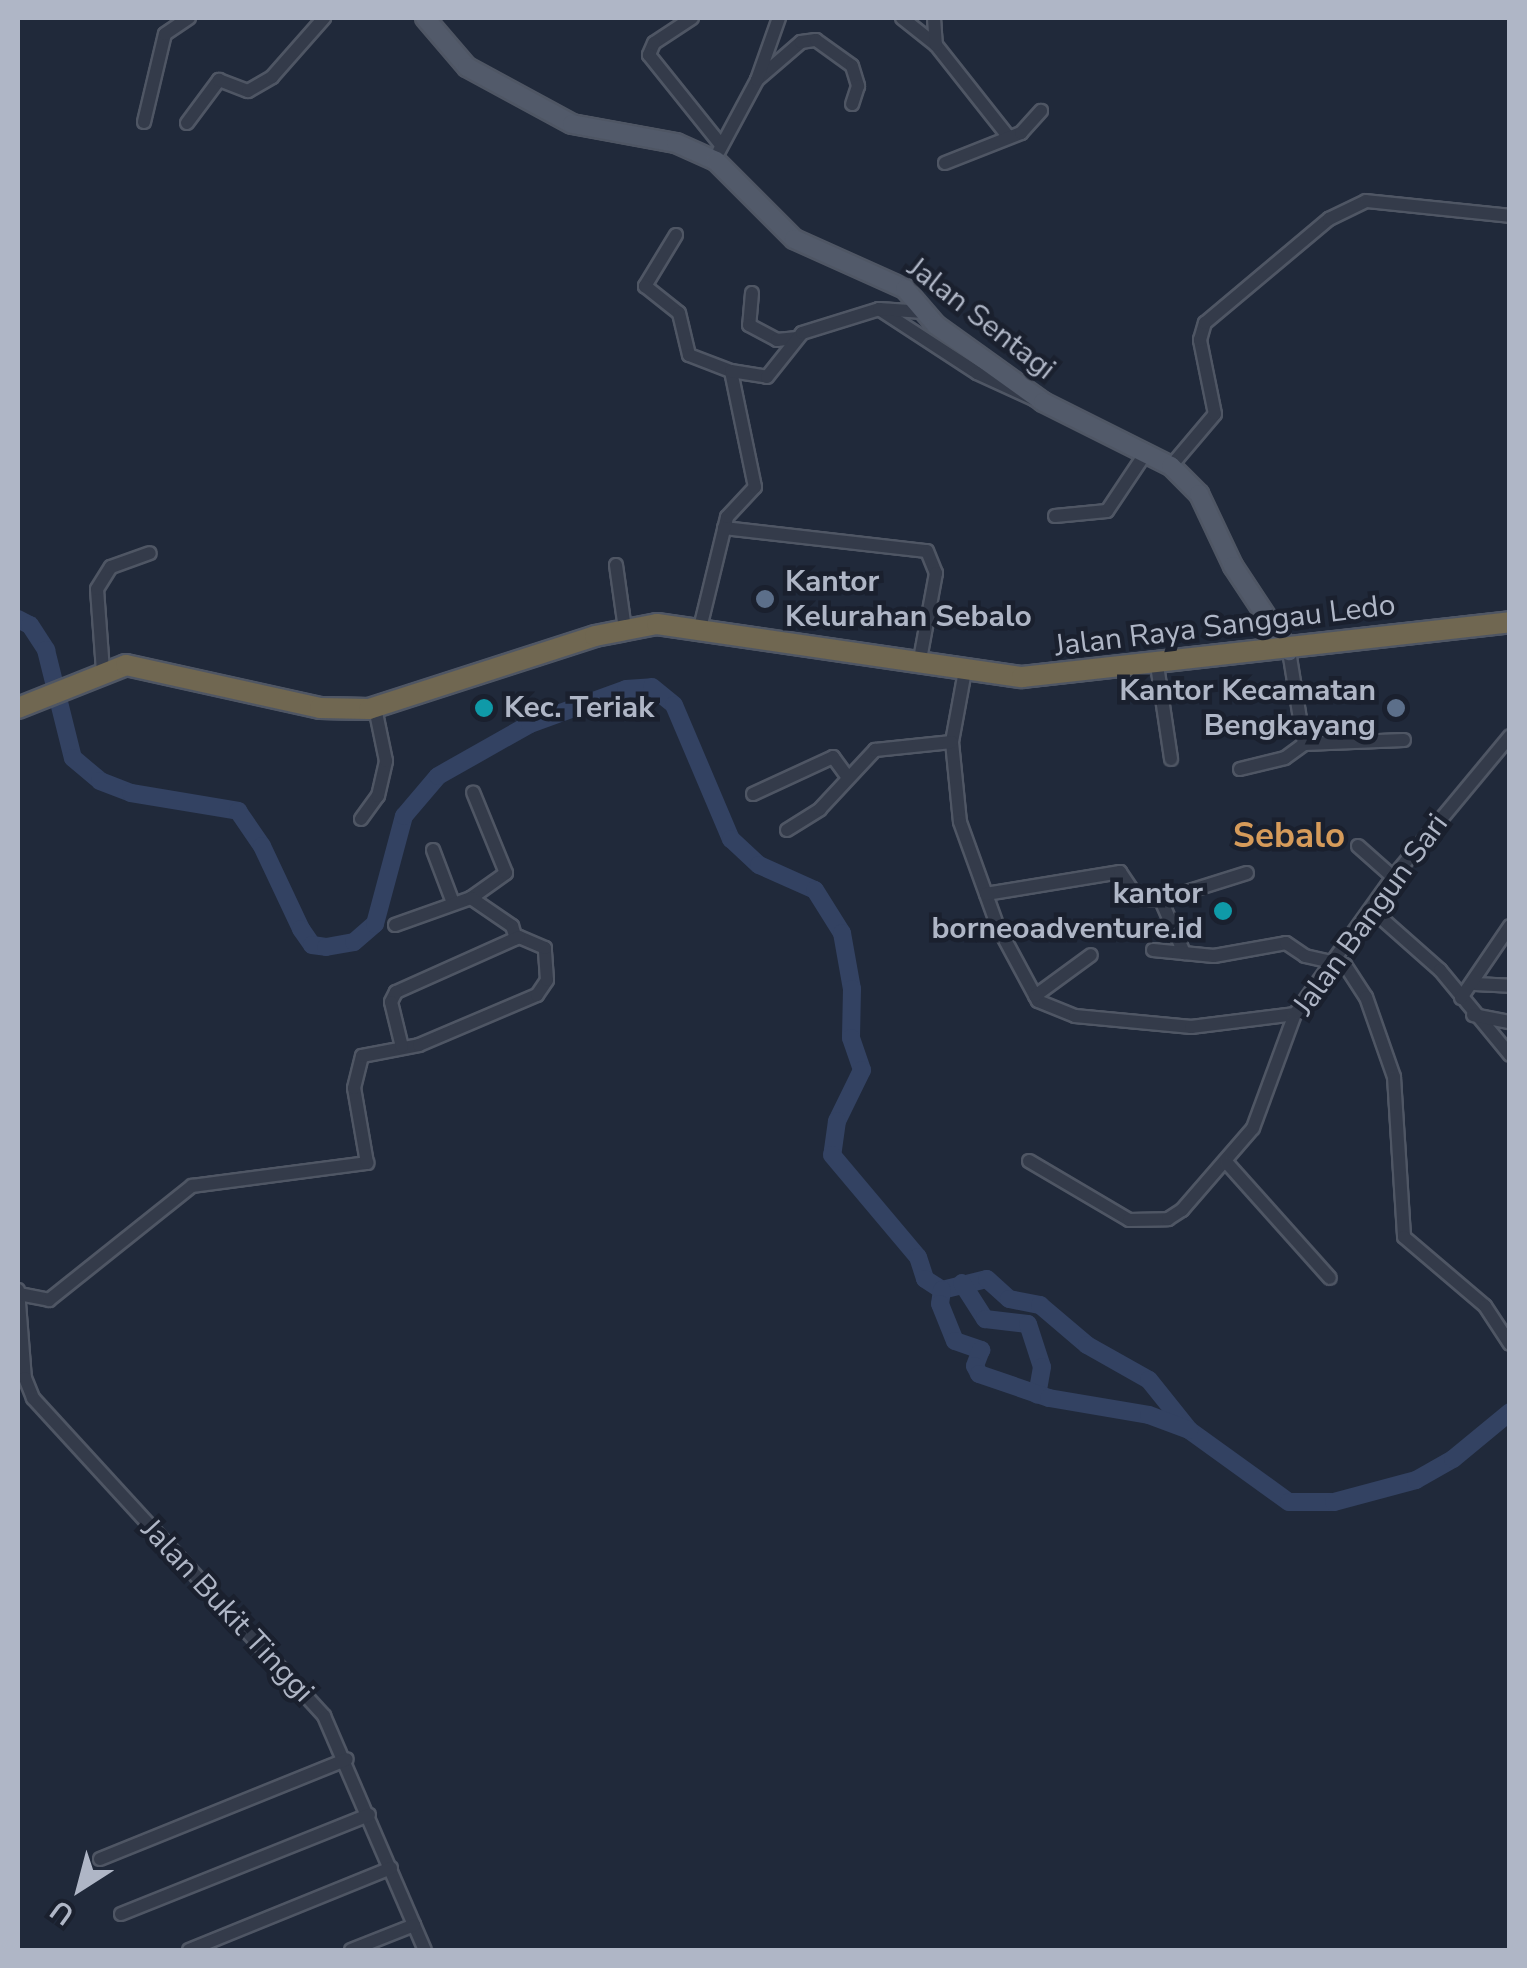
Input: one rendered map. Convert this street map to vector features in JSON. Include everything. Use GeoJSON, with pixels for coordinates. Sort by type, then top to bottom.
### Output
{"type":"FeatureCollection","features":[{"type":"Feature","properties":{"kind":"highway","name":"Jalan Raya Sanggau Ledo"},"geometry":{"type":"LineString","coordinates":[[20,707],[103,671],[134,666],[320,708],[375,708],[625,629],[700,628],[919,665],[1022,677],[1289,651],[1510,622]]}},
{"type":"Feature","properties":{"kind":"main road","name":"Jalan Sentagi"},"geometry":{"type":"LineString","coordinates":[[425,18],[467,67],[572,124],[719,153],[794,239],[905,289],[924,312],[1043,402],[1171,466],[1199,494],[1232,566],[1289,651]]}},
{"type":"Feature","properties":{"kind":"street"},"geometry":{"type":"LineString","coordinates":[[144,122],[165,34],[182,18]]}},
{"type":"Feature","properties":{"kind":"street"},"geometry":{"type":"LineString","coordinates":[[188,123],[220,80],[248,91],[272,77],[324,18]]}},
{"type":"Feature","properties":{"kind":"street"},"geometry":{"type":"LineString","coordinates":[[692,18],[654,43],[650,55],[719,153],[756,80],[779,18]]}},
{"type":"Feature","properties":{"kind":"street"},"geometry":{"type":"LineString","coordinates":[[902,18],[936,45],[1007,135]]}},
{"type":"Feature","properties":{"kind":"street"},"geometry":{"type":"LineString","coordinates":[[934,18],[936,45]]}},
{"type":"Feature","properties":{"kind":"street"},"geometry":{"type":"LineString","coordinates":[[756,80],[801,42],[816,40],[852,66],[858,86],[852,104]]}},
{"type":"Feature","properties":{"kind":"street"},"geometry":{"type":"LineString","coordinates":[[946,163],[1007,135],[1022,133],[1041,111]]}},
{"type":"Feature","properties":{"kind":"street"},"geometry":{"type":"LineString","coordinates":[[1171,466],[1215,414],[1200,340],[1204,323],[1328,220],[1366,201],[1510,216]]}},
{"type":"Feature","properties":{"kind":"street"},"geometry":{"type":"LineString","coordinates":[[676,236],[644,284],[679,313],[686,351],[731,371],[767,377],[780,368],[796,338]]}},
{"type":"Feature","properties":{"kind":"street"},"geometry":{"type":"LineString","coordinates":[[752,293],[749,325],[778,340],[796,338],[879,309],[924,312]]}},
{"type":"Feature","properties":{"kind":"street"},"geometry":{"type":"LineString","coordinates":[[879,309],[1009,392],[1043,402]]}},
{"type":"Feature","properties":{"kind":"street"},"geometry":{"type":"LineString","coordinates":[[700,628],[724,528],[755,487],[731,371]]}},
{"type":"Feature","properties":{"kind":"street"},"geometry":{"type":"LineString","coordinates":[[1055,516],[1108,511],[1144,454]]}},
{"type":"Feature","properties":{"kind":"street"},"geometry":{"type":"LineString","coordinates":[[724,528],[927,551],[936,573],[919,665]]}},
{"type":"Feature","properties":{"kind":"street"},"geometry":{"type":"LineString","coordinates":[[103,671],[97,589],[107,570],[150,553]]}},
{"type":"Feature","properties":{"kind":"street"},"geometry":{"type":"LineString","coordinates":[[616,565],[625,629]]}},
{"type":"Feature","properties":{"kind":"street"},"geometry":{"type":"LineString","coordinates":[[1289,651],[1304,744]]}},
{"type":"Feature","properties":{"kind":"street"},"geometry":{"type":"LineString","coordinates":[[1156,665],[1171,758]]}},
{"type":"Feature","properties":{"kind":"street"},"geometry":{"type":"LineString","coordinates":[[966,671],[952,742],[960,822],[986,894],[1035,996],[1062,1014],[1191,1026],[1295,1014]]}},
{"type":"Feature","properties":{"kind":"street"},"geometry":{"type":"LineString","coordinates":[[361,818],[378,796],[386,760],[375,708]]}},
{"type":"Feature","properties":{"kind":"street"},"geometry":{"type":"LineString","coordinates":[[1240,769],[1285,758],[1304,744],[1404,740]]}},
{"type":"Feature","properties":{"kind":"street"},"geometry":{"type":"LineString","coordinates":[[786,830],[820,809],[846,776],[882,746],[952,742]]}},
{"type":"Feature","properties":{"kind":"street","name":"Jalan Bangun Sari"},"geometry":{"type":"LineString","coordinates":[[1029,1161],[1138,1221],[1177,1214],[1227,1162],[1253,1128],[1295,1014],[1393,877],[1507,744]]}},
{"type":"Feature","properties":{"kind":"street"},"geometry":{"type":"LineString","coordinates":[[753,794],[832,757],[846,776]]}},
{"type":"Feature","properties":{"kind":"street"},"geometry":{"type":"LineString","coordinates":[[395,925],[452,900],[471,898],[506,874],[473,792]]}},
{"type":"Feature","properties":{"kind":"street"},"geometry":{"type":"LineString","coordinates":[[1358,846],[1393,877]]}},
{"type":"Feature","properties":{"kind":"street"},"geometry":{"type":"LineString","coordinates":[[432,850],[452,900]]}},
{"type":"Feature","properties":{"kind":"street"},"geometry":{"type":"LineString","coordinates":[[986,894],[1116,871],[1138,898],[1161,900],[1248,873]]}},
{"type":"Feature","properties":{"kind":"street"},"geometry":{"type":"LineString","coordinates":[[471,898],[512,926],[516,938]]}},
{"type":"Feature","properties":{"kind":"street"},"geometry":{"type":"LineString","coordinates":[[1161,900],[1184,952]]}},
{"type":"Feature","properties":{"kind":"street"},"geometry":{"type":"LineString","coordinates":[[1370,909],[1427,957],[1472,1015],[1510,1054]]}},
{"type":"Feature","properties":{"kind":"street"},"geometry":{"type":"LineString","coordinates":[[1461,998],[1475,984],[1510,926]]}},
{"type":"Feature","properties":{"kind":"street"},"geometry":{"type":"LineString","coordinates":[[18,1292],[49,1300],[192,1186],[238,1174],[367,1163],[356,1066],[366,1054],[402,1048],[540,993],[549,968],[545,948],[532,937],[516,938],[393,994],[402,1048]]}},
{"type":"Feature","properties":{"kind":"street"},"geometry":{"type":"LineString","coordinates":[[1153,950],[1229,954],[1286,943],[1334,959],[1360,984],[1394,1078],[1404,1237],[1485,1306],[1510,1344]]}},
{"type":"Feature","properties":{"kind":"street"},"geometry":{"type":"LineString","coordinates":[[1035,996],[1092,955]]}},
{"type":"Feature","properties":{"kind":"street"},"geometry":{"type":"LineString","coordinates":[[1318,956],[1325,976]]}},
{"type":"Feature","properties":{"kind":"street"},"geometry":{"type":"LineString","coordinates":[[1475,984],[1510,986]]}},
{"type":"Feature","properties":{"kind":"street"},"geometry":{"type":"LineString","coordinates":[[1472,1015],[1510,1022]]}},
{"type":"Feature","properties":{"kind":"street"},"geometry":{"type":"LineString","coordinates":[[1227,1162],[1330,1278]]}},
{"type":"Feature","properties":{"kind":"street","name":"Jalan Bukit Tinggi"},"geometry":{"type":"LineString","coordinates":[[18,1292],[25,1378],[38,1404],[313,1702],[347,1759],[425,1950]]}},
{"type":"Feature","properties":{"kind":"street"},"geometry":{"type":"LineString","coordinates":[[100,1859],[347,1759]]}},
{"type":"Feature","properties":{"kind":"street"},"geometry":{"type":"LineString","coordinates":[[121,1914],[369,1814]]}},
{"type":"Feature","properties":{"kind":"street"},"geometry":{"type":"LineString","coordinates":[[189,1950],[391,1868]]}},
{"type":"Feature","properties":{"kind":"street"},"geometry":{"type":"LineString","coordinates":[[351,1950],[414,1925]]}},
{"type":"Feature","properties":{"kind":"waterway"},"geometry":{"type":"LineString","coordinates":[[18,619],[30,625],[46,650],[73,758],[100,781],[131,793],[238,811],[262,846],[301,929],[312,945],[326,947],[354,942],[375,924],[404,816],[438,776],[530,724],[626,689],[652,687],[674,705],[731,839],[759,865],[815,890],[842,933],[852,989],[851,1038],[862,1070],[837,1121],[832,1155],[918,1257],[925,1279],[942,1290],[987,1279],[1009,1299],[1040,1305],[1087,1345],[1149,1380],[1189,1430],[1289,1502],[1334,1502],[1416,1480],[1453,1459],[1510,1412]]}},
{"type":"Feature","properties":{"kind":"waterway"},"geometry":{"type":"LineString","coordinates":[[962,1283],[985,1319],[1028,1324],[1042,1367],[1037,1395]]}},
{"type":"Feature","properties":{"kind":"waterway"},"geometry":{"type":"LineString","coordinates":[[942,1290],[940,1304],[955,1341],[981,1350],[975,1366],[979,1374],[1049,1398],[1149,1415],[1189,1430]]}},
{"type":"Feature","properties":{"kind":"place","name":"Kantor Kelurahan Sebalo"},"geometry":{"type":"Point","coordinates":[765,599]}},
{"type":"Feature","properties":{"kind":"place","name":"Kec. Teriak"},"geometry":{"type":"Point","coordinates":[484,708]}},
{"type":"Feature","properties":{"kind":"place","name":"Kantor Kecamatan Bengkayang"},"geometry":{"type":"Point","coordinates":[1396,708]}},
{"type":"Feature","properties":{"kind":"place","name":"kantor borneoadventure.id"},"geometry":{"type":"Point","coordinates":[1223,911]}},
{"type":"Feature","properties":{"kind":"district","name":"Sebalo"},"geometry":{"type":"Point","coordinates":[1289,836]}}]}
